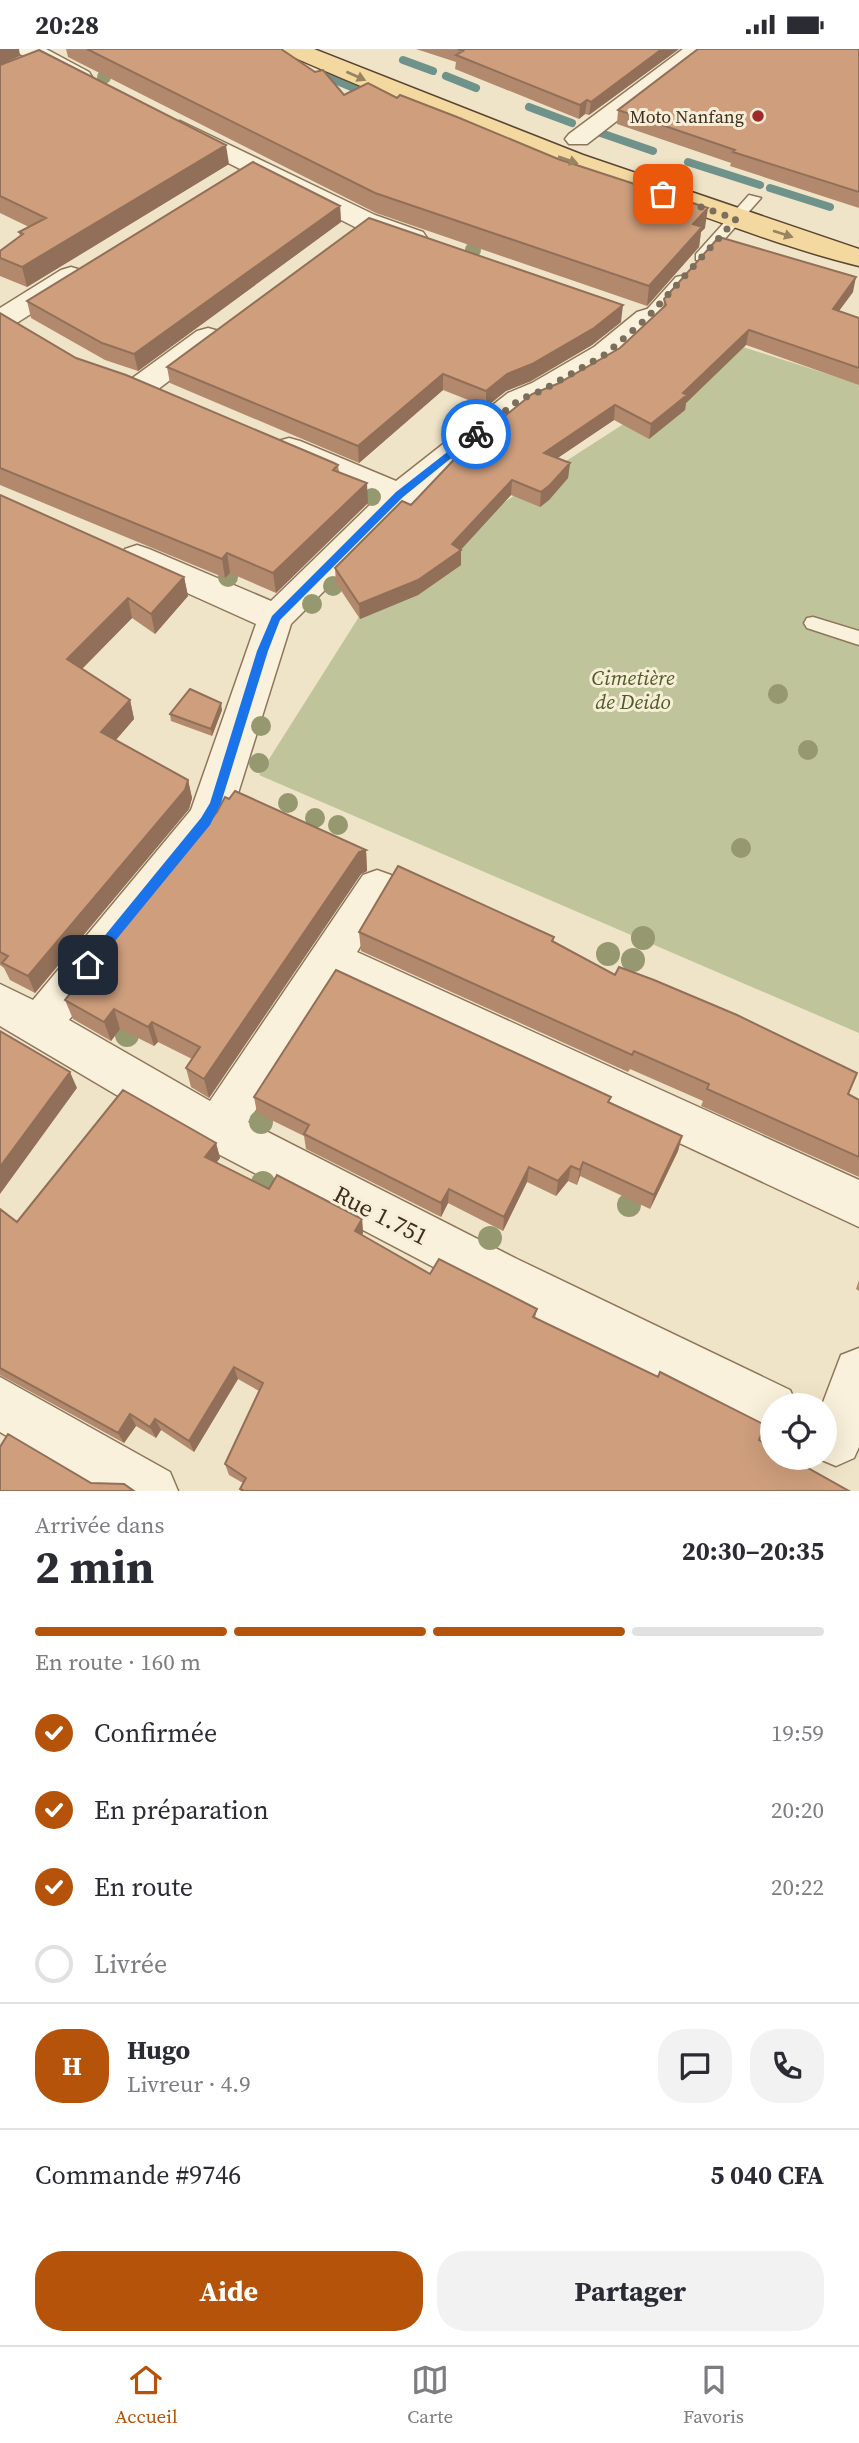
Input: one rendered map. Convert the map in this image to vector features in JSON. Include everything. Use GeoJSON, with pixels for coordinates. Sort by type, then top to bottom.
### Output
{"type":"FeatureCollection","features":[{"type":"Feature","properties":{"kind":"main road"},"geometry":{"type":"LineString","coordinates":[[294,49],[399,95],[542,151],[736,219],[859,258]]}},
{"type":"Feature","properties":{"kind":"main road"},"geometry":{"type":"LineString","coordinates":[[344,49],[578,139],[788,209]]}},
{"type":"Feature","properties":{"kind":"street"},"geometry":{"type":"LineString","coordinates":[[578,139],[698,49]]}},
{"type":"Feature","properties":{"kind":"street"},"geometry":{"type":"LineString","coordinates":[[38,56],[103,89]]}},
{"type":"Feature","properties":{"kind":"street"},"geometry":{"type":"LineString","coordinates":[[153,114],[251,165],[354,230],[442,248]]}},
{"type":"Feature","properties":{"kind":"street"},"geometry":{"type":"LineString","coordinates":[[227,180],[251,165]]}},
{"type":"Feature","properties":{"kind":"street"},"geometry":{"type":"LineString","coordinates":[[37,338],[2,316],[98,258]]}},
{"type":"Feature","properties":{"kind":"street"},"geometry":{"type":"LineString","coordinates":[[19,1015],[205,821],[215,803],[262,651],[276,618],[400,495],[519,400],[543,390],[606,354],[634,314]]}},
{"type":"Feature","properties":{"kind":"street"},"geometry":{"type":"LineString","coordinates":[[143,386],[232,320]]}},
{"type":"Feature","properties":{"kind":"street"},"geometry":{"type":"LineString","coordinates":[[258,435],[400,495]]}},
{"type":"Feature","properties":{"kind":"street"},"geometry":{"type":"LineString","coordinates":[[113,547],[276,618]]}},
{"type":"Feature","properties":{"kind":"street"},"geometry":{"type":"LineString","coordinates":[[217,1131],[377,887]]}},
{"type":"Feature","properties":{"kind":"street"},"geometry":{"type":"LineString","coordinates":[[329,959],[859,1204]]}},
{"type":"Feature","properties":{"kind":"street","name":"Rue 1.751"},"geometry":{"type":"LineString","coordinates":[[19,1015],[217,1131],[500,1276],[760,1402]]}},
{"type":"Feature","properties":{"kind":"street"},"geometry":{"type":"LineString","coordinates":[[840,1442],[859,1373]]}},
{"type":"Feature","properties":{"kind":"street"},"geometry":{"type":"LineString","coordinates":[[0,1403],[151,1491]]}},
{"type":"Feature","properties":{"kind":"lane"},"geometry":{"type":"LineString","coordinates":[[634,314],[736,219],[754,198]]}},
{"type":"Feature","properties":{"kind":"lane"},"geometry":{"type":"LineString","coordinates":[[813,623],[859,638]]}},
{"type":"Feature","properties":{"kind":"green space","name":"Cimetière de Deido"},"geometry":{"type":"Polygon","coordinates":[[[743,347],[859,384],[859,1033],[259,775],[374,593],[532,483],[743,347]]]}},
{"type":"Feature","properties":{"kind":"building"},"geometry":{"type":"Polygon","coordinates":[[[87,49],[281,49],[315,72],[323,70],[344,95],[368,83],[397,98],[400,95],[558,159],[708,208],[693,224],[702,227],[649,286],[375,193],[87,49]]]}},
{"type":"Feature","properties":{"kind":"building"},"geometry":{"type":"Polygon","coordinates":[[[458,49],[662,49],[591,102],[587,100],[580,105],[456,55],[463,51],[458,49]]]}},
{"type":"Feature","properties":{"kind":"building"},"geometry":{"type":"Polygon","coordinates":[[[698,49],[859,49],[859,192],[733,152],[735,150],[618,110],[698,49]]]}},
{"type":"Feature","properties":{"kind":"building"},"geometry":{"type":"Polygon","coordinates":[[[39,50],[226,145],[22,267],[0,258],[0,251],[23,234],[19,232],[46,218],[0,196],[0,65],[39,50]]]}},
{"type":"Feature","properties":{"kind":"building"},"geometry":{"type":"Polygon","coordinates":[[[253,162],[340,206],[134,354],[102,343],[27,301],[253,162]]]}},
{"type":"Feature","properties":{"kind":"building"},"geometry":{"type":"Polygon","coordinates":[[[369,218],[623,305],[594,328],[532,364],[507,374],[486,391],[443,374],[358,446],[167,367],[369,218]]]}},
{"type":"Feature","properties":{"kind":"building"},"geometry":{"type":"Polygon","coordinates":[[[719,237],[856,277],[833,309],[859,318],[859,368],[749,330],[683,393],[687,395],[651,424],[615,405],[544,453],[570,463],[541,492],[512,480],[452,544],[461,550],[418,580],[359,604],[335,568],[402,501],[411,505],[464,449],[532,394],[557,384],[620,348],[666,305],[664,299],[719,237]]]}},
{"type":"Feature","properties":{"kind":"building"},"geometry":{"type":"Polygon","coordinates":[[[0,313],[76,358],[126,375],[334,463],[338,465],[333,470],[367,483],[273,573],[227,553],[222,559],[0,468],[0,313]]]}},
{"type":"Feature","properties":{"kind":"building"},"geometry":{"type":"Polygon","coordinates":[[[0,495],[184,577],[151,614],[128,598],[67,659],[130,700],[101,732],[188,780],[185,790],[28,976],[2,963],[8,956],[0,952],[0,495]]]}},
{"type":"Feature","properties":{"kind":"building"},"geometry":{"type":"Polygon","coordinates":[[[190,689],[221,703],[211,729],[170,714],[190,689]]]}},
{"type":"Feature","properties":{"kind":"building"},"geometry":{"type":"Polygon","coordinates":[[[235,791],[366,850],[359,852],[204,1079],[186,1068],[200,1047],[152,1022],[148,1027],[114,1009],[104,1022],[65,1000],[217,812],[225,797],[229,799],[235,791]]]}},
{"type":"Feature","properties":{"kind":"building"},"geometry":{"type":"Polygon","coordinates":[[[398,866],[554,937],[552,941],[615,975],[619,967],[654,980],[737,1015],[857,1073],[848,1094],[859,1100],[859,1157],[707,1089],[709,1084],[634,1051],[632,1055],[359,932],[398,866]]]}},
{"type":"Feature","properties":{"kind":"building"},"geometry":{"type":"Polygon","coordinates":[[[336,970],[611,1097],[608,1102],[682,1136],[654,1195],[583,1162],[580,1170],[571,1166],[558,1181],[529,1167],[504,1217],[449,1189],[441,1203],[304,1134],[309,1125],[254,1097],[336,970]]]}},
{"type":"Feature","properties":{"kind":"building"},"geometry":{"type":"Polygon","coordinates":[[[0,1031],[70,1072],[0,1167],[0,1031]]]}},
{"type":"Feature","properties":{"kind":"building"},"geometry":{"type":"Polygon","coordinates":[[[123,1090],[216,1143],[205,1157],[269,1189],[277,1175],[362,1219],[355,1231],[430,1274],[439,1259],[537,1309],[533,1317],[658,1377],[660,1372],[760,1422],[760,1470],[811,1470],[849,1491],[244,1491],[240,1489],[246,1478],[225,1464],[263,1383],[234,1367],[189,1441],[155,1419],[150,1427],[130,1414],[118,1433],[0,1368],[0,1209],[17,1222],[123,1090]]]}},
{"type":"Feature","properties":{"kind":"building"},"geometry":{"type":"Polygon","coordinates":[[[8,1434],[91,1483],[124,1484],[134,1491],[0,1491],[0,1447],[8,1434]]]}},
{"type":"Feature","properties":{"kind":"waterway"},"geometry":{"type":"LineString","coordinates":[[403,60],[433,71]]}},
{"type":"Feature","properties":{"kind":"waterway"},"geometry":{"type":"LineString","coordinates":[[446,76],[476,88]]}},
{"type":"Feature","properties":{"kind":"waterway"},"geometry":{"type":"LineString","coordinates":[[328,77],[368,94]]}},
{"type":"Feature","properties":{"kind":"waterway"},"geometry":{"type":"LineString","coordinates":[[529,107],[572,123]]}},
{"type":"Feature","properties":{"kind":"waterway"},"geometry":{"type":"LineString","coordinates":[[592,130],[653,151]]}},
{"type":"Feature","properties":{"kind":"waterway"},"geometry":{"type":"LineString","coordinates":[[688,162],[760,185]]}},
{"type":"Feature","properties":{"kind":"waterway"},"geometry":{"type":"LineString","coordinates":[[770,188],[830,207]]}},
{"type":"Feature","properties":{"kind":"way so far"},"geometry":{"type":"LineString","coordinates":[[476,434],[519,400],[543,390],[606,354],[647,318],[736,219],[663,194]]}},
{"type":"Feature","properties":{"kind":"place","name":"Moto Nanfang"},"geometry":{"type":"Point","coordinates":[758,116]}},
{"type":"Feature","properties":{"kind":"route"},"geometry":{"type":"LineString","coordinates":[[88,965],[205,821],[215,803],[262,651],[276,618],[400,495],[476,434]]}}]}
